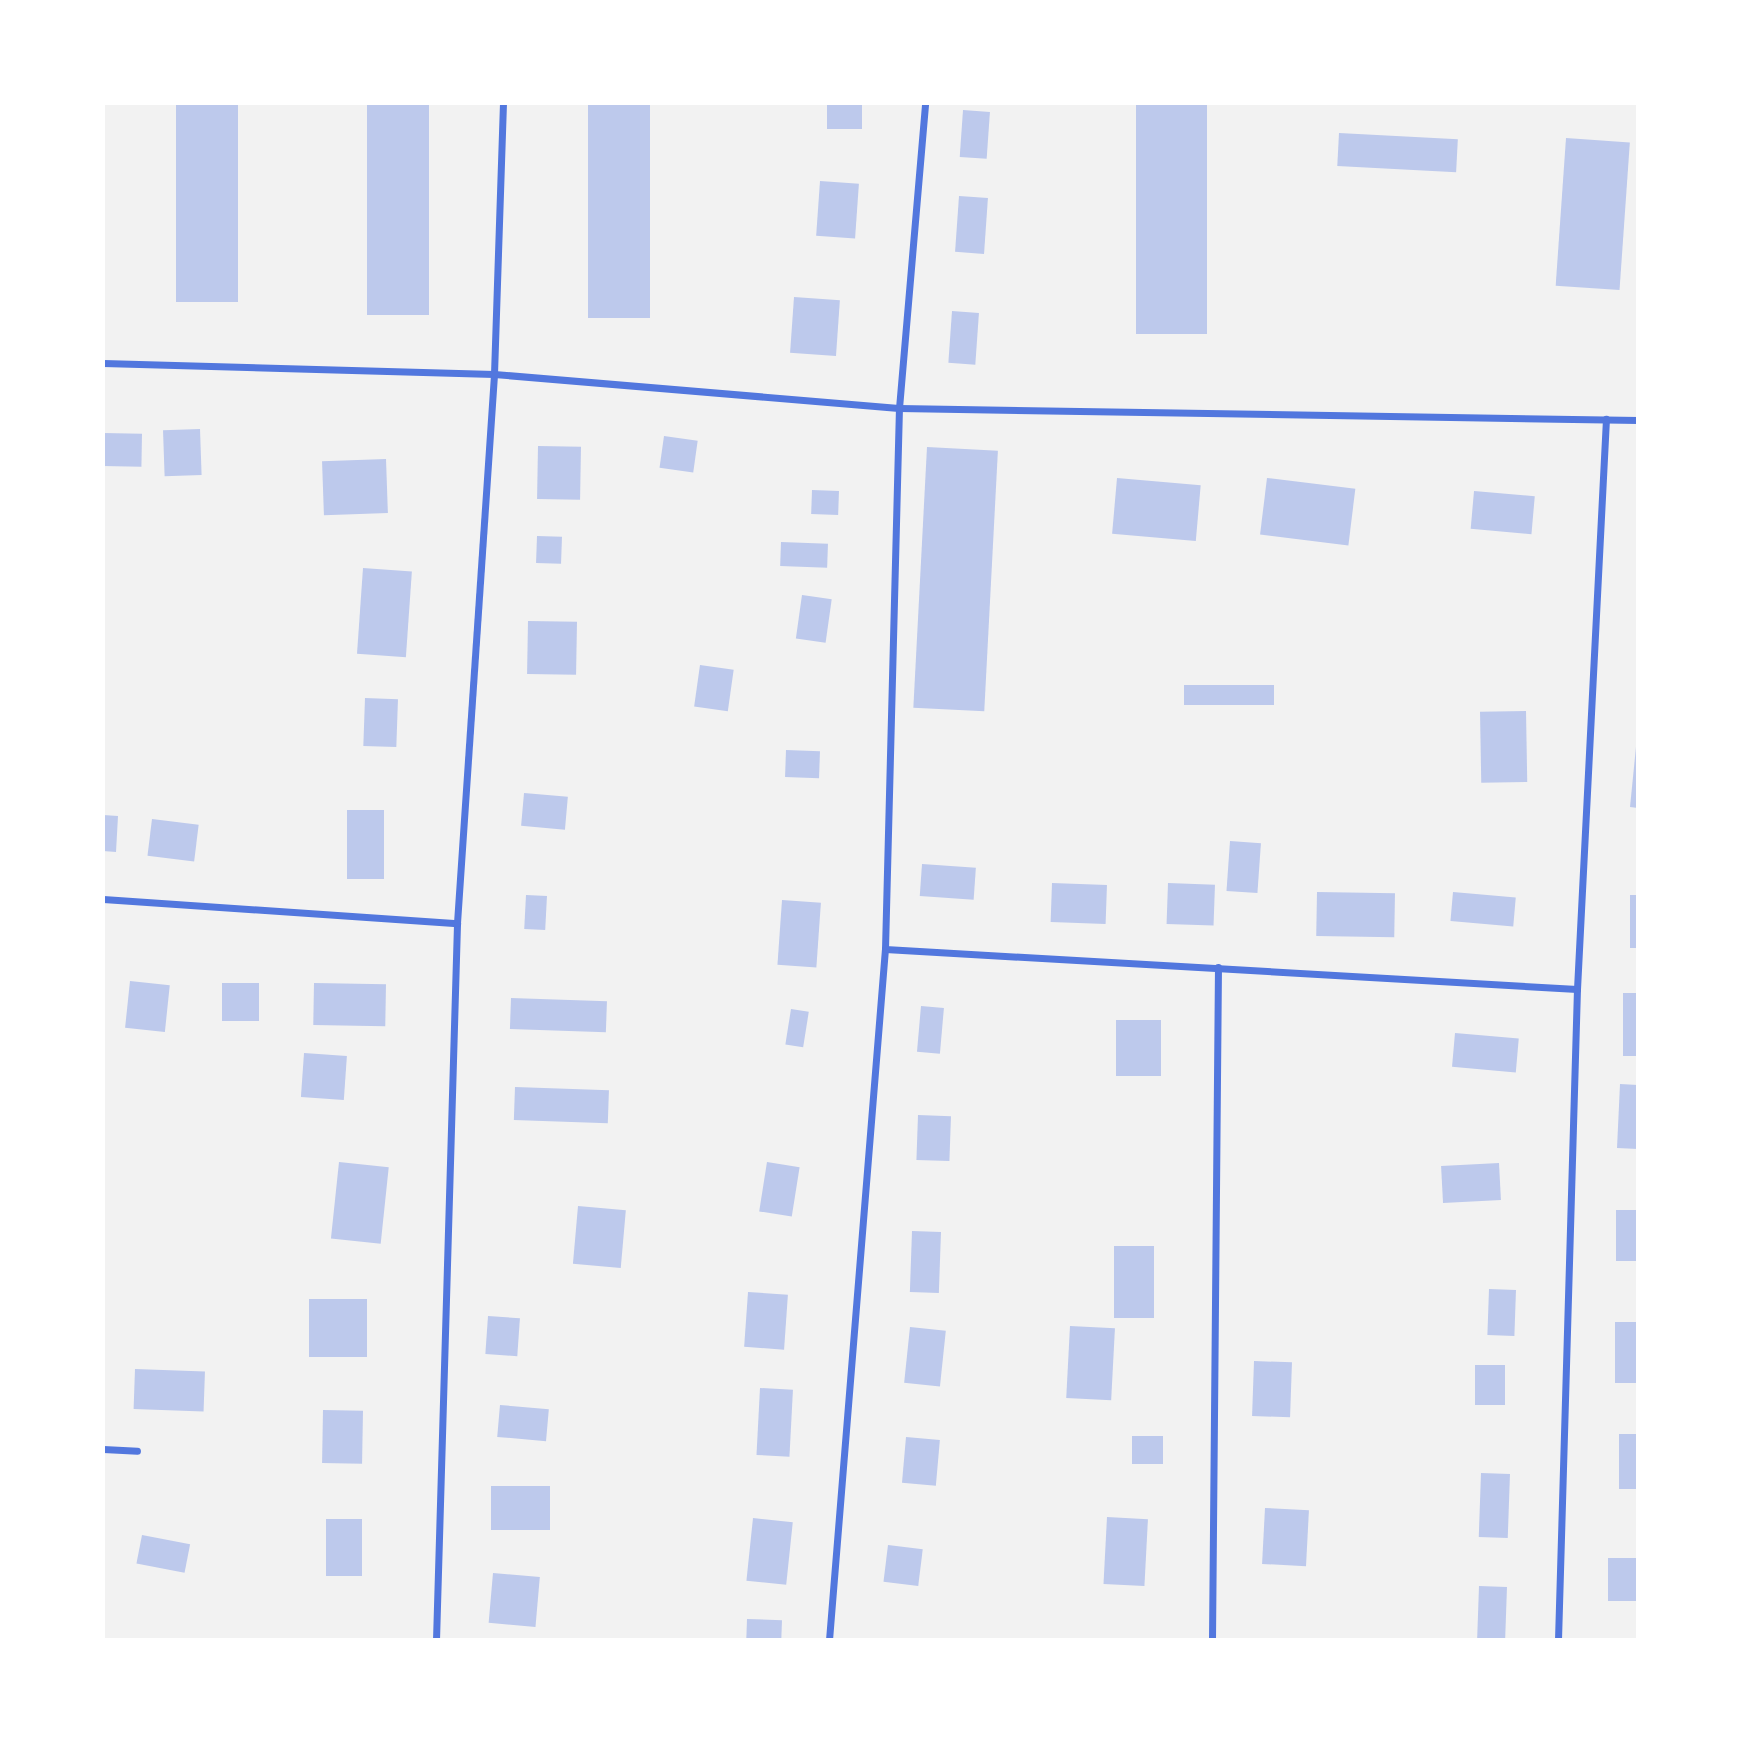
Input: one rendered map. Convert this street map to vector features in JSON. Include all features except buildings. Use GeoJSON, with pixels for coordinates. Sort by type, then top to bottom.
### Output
{"type":"FeatureCollection","features":[{"type":"Feature","properties":{"kind":"street"},"geometry":{"type":"LineString","coordinates":[[436,1640],[457,922],[494,374],[503,103]]}},
{"type":"Feature","properties":{"kind":"street"},"geometry":{"type":"LineString","coordinates":[[829,1640],[885,948],[899,408],[925,103]]}},
{"type":"Feature","properties":{"kind":"street"},"geometry":{"type":"LineString","coordinates":[[103,363],[494,374],[899,408],[1638,420]]}},
{"type":"Feature","properties":{"kind":"street"},"geometry":{"type":"LineString","coordinates":[[1558,1640],[1577,989],[1606,419]]}},
{"type":"Feature","properties":{"kind":"street"},"geometry":{"type":"LineString","coordinates":[[103,899],[457,922]]}},
{"type":"Feature","properties":{"kind":"street"},"geometry":{"type":"LineString","coordinates":[[885,948],[1577,989]]}},
{"type":"Feature","properties":{"kind":"street"},"geometry":{"type":"LineString","coordinates":[[1212,1640],[1218,967]]}},
{"type":"Feature","properties":{"kind":"street"},"geometry":{"type":"LineString","coordinates":[[103,1449],[137,1451]]}}]}
